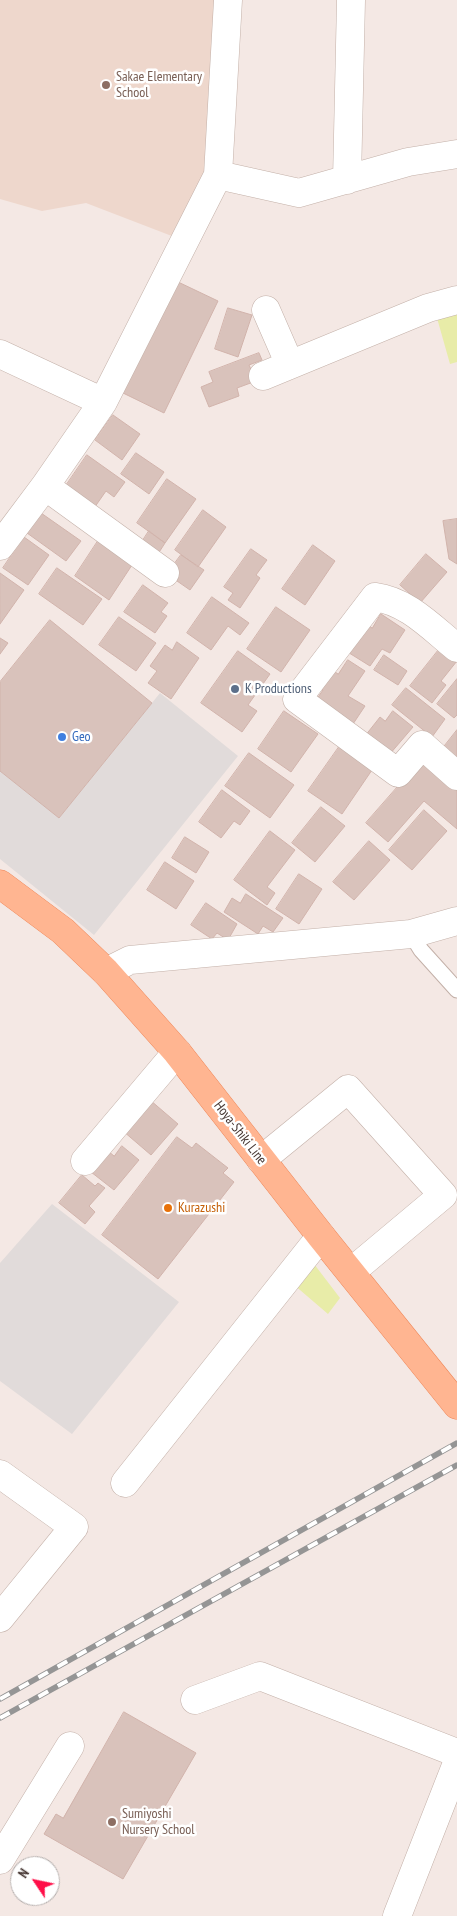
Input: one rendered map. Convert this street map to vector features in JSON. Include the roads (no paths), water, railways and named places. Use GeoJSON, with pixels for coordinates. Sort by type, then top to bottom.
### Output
{"type":"FeatureCollection","features":[{"type":"Feature","properties":{"kind":"main road","name":"Hoya-Shiki Line"},"geometry":{"type":"LineString","coordinates":[[0,884],[63,931],[106,972],[177,1052],[321,1236],[457,1405]]}},
{"type":"Feature","properties":{"kind":"street"},"geometry":{"type":"LineString","coordinates":[[2,540],[45,486],[103,402],[218,175],[228,0]]}},
{"type":"Feature","properties":{"kind":"street"},"geometry":{"type":"LineString","coordinates":[[347,180],[351,0]]}},
{"type":"Feature","properties":{"kind":"street"},"geometry":{"type":"LineString","coordinates":[[218,175],[299,193],[408,162],[457,154]]}},
{"type":"Feature","properties":{"kind":"street"},"geometry":{"type":"LineString","coordinates":[[263,376],[428,308],[457,300]]}},
{"type":"Feature","properties":{"kind":"street"},"geometry":{"type":"LineString","coordinates":[[266,310],[290,365]]}},
{"type":"Feature","properties":{"kind":"street"},"geometry":{"type":"LineString","coordinates":[[0,354],[103,402]]}},
{"type":"Feature","properties":{"kind":"street"},"geometry":{"type":"LineString","coordinates":[[45,486],[164,573]]}},
{"type":"Feature","properties":{"kind":"street"},"geometry":{"type":"LineString","coordinates":[[457,648],[413,612],[389,599],[375,597],[298,699],[398,774],[422,745],[457,776]]}},
{"type":"Feature","properties":{"kind":"street"},"geometry":{"type":"LineString","coordinates":[[106,972],[130,960],[411,934],[457,921]]}},
{"type":"Feature","properties":{"kind":"street"},"geometry":{"type":"LineString","coordinates":[[85,1161],[177,1052]]}},
{"type":"Feature","properties":{"kind":"street"},"geometry":{"type":"LineString","coordinates":[[261,1160],[348,1089],[443,1195],[351,1272]]}},
{"type":"Feature","properties":{"kind":"street"},"geometry":{"type":"LineString","coordinates":[[125,1483],[321,1236]]}},
{"type":"Feature","properties":{"kind":"street"},"geometry":{"type":"LineString","coordinates":[[0,1474],[74,1528],[0,1618]]}},
{"type":"Feature","properties":{"kind":"street"},"geometry":{"type":"LineString","coordinates":[[195,1700],[260,1676],[457,1754]]}},
{"type":"Feature","properties":{"kind":"street"},"geometry":{"type":"LineString","coordinates":[[0,1860],[70,1746]]}},
{"type":"Feature","properties":{"kind":"street"},"geometry":{"type":"LineString","coordinates":[[396,1916],[457,1763]]}},
{"type":"Feature","properties":{"kind":"lane"},"geometry":{"type":"LineString","coordinates":[[411,934],[421,950],[457,990]]}},
{"type":"Feature","properties":{"kind":"railway"},"geometry":{"type":"LineString","coordinates":[[0,1699],[457,1443]]}},
{"type":"Feature","properties":{"kind":"railway"},"geometry":{"type":"LineString","coordinates":[[0,1718],[457,1465]]}},
{"type":"Feature","properties":{"kind":"place","name":"Sakae Elementary School"},"geometry":{"type":"Point","coordinates":[106,85]}},
{"type":"Feature","properties":{"kind":"place","name":"K Productions"},"geometry":{"type":"Point","coordinates":[235,689]}},
{"type":"Feature","properties":{"kind":"place","name":"Geo"},"geometry":{"type":"Point","coordinates":[62,737]}},
{"type":"Feature","properties":{"kind":"place","name":"Kurazushi"},"geometry":{"type":"Point","coordinates":[168,1208]}},
{"type":"Feature","properties":{"kind":"place","name":"Sumiyoshi Nursery School"},"geometry":{"type":"Point","coordinates":[112,1822]}}]}
